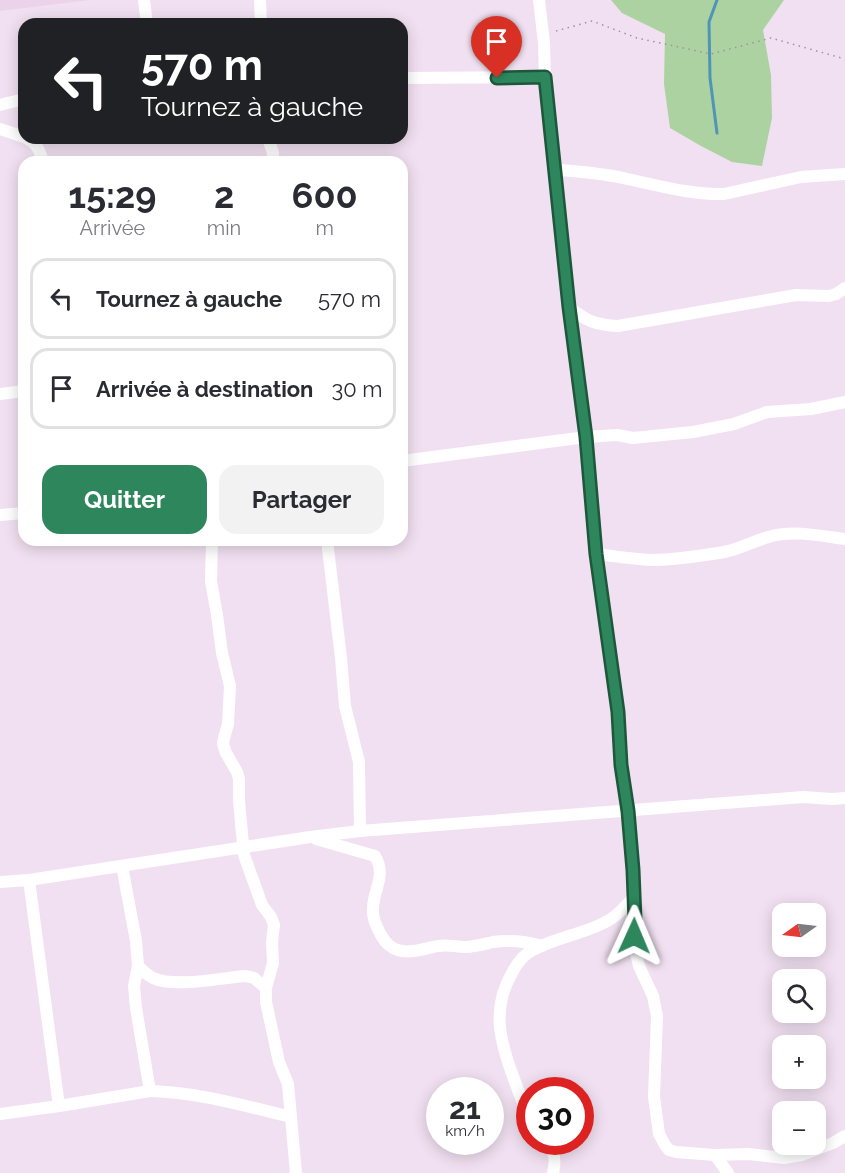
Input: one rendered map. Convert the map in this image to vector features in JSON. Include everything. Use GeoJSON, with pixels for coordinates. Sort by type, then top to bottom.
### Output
{"type":"FeatureCollection","features":[{"type":"Feature","properties":{"kind":"street"},"geometry":{"type":"LineString","coordinates":[[144,0],[146,18]]}},
{"type":"Feature","properties":{"kind":"street"},"geometry":{"type":"LineString","coordinates":[[260,0],[261,18]]}},
{"type":"Feature","properties":{"kind":"street"},"geometry":{"type":"LineString","coordinates":[[539,0],[554,169],[586,437],[596,554],[618,712],[621,765],[633,870],[635,949],[639,966],[653,996],[657,1016],[654,1097],[659,1134],[669,1150],[715,1155],[748,1154],[774,1158],[792,1158],[845,1136]]}},
{"type":"Feature","properties":{"kind":"street"},"geometry":{"type":"LineString","coordinates":[[408,78],[545,77]]}},
{"type":"Feature","properties":{"kind":"street"},"geometry":{"type":"LineString","coordinates":[[0,105],[18,100]]}},
{"type":"Feature","properties":{"kind":"street"},"geometry":{"type":"LineString","coordinates":[[0,129],[18,135]]}},
{"type":"Feature","properties":{"kind":"street"},"geometry":{"type":"LineString","coordinates":[[554,169],[621,178],[712,195],[801,177],[845,174]]}},
{"type":"Feature","properties":{"kind":"street"},"geometry":{"type":"LineString","coordinates":[[569,307],[584,319],[618,326],[796,296],[829,296],[845,288]]}},
{"type":"Feature","properties":{"kind":"street"},"geometry":{"type":"LineString","coordinates":[[0,394],[18,392]]}},
{"type":"Feature","properties":{"kind":"street"},"geometry":{"type":"LineString","coordinates":[[408,460],[586,437],[617,435],[633,438],[693,432],[734,424],[767,412],[811,409],[845,402]]}},
{"type":"Feature","properties":{"kind":"street"},"geometry":{"type":"LineString","coordinates":[[0,515],[18,514]]}},
{"type":"Feature","properties":{"kind":"street"},"geometry":{"type":"LineString","coordinates":[[596,554],[661,560],[725,552],[784,533],[845,538]]}},
{"type":"Feature","properties":{"kind":"street"},"geometry":{"type":"LineString","coordinates":[[212,546],[211,581],[222,653],[231,686],[228,724],[223,744],[239,779],[244,855],[274,926],[273,963],[266,988],[266,1002],[279,1062],[288,1084],[296,1173]]}},
{"type":"Feature","properties":{"kind":"street"},"geometry":{"type":"LineString","coordinates":[[328,546],[345,706],[359,762],[360,831]]}},
{"type":"Feature","properties":{"kind":"street"},"geometry":{"type":"LineString","coordinates":[[0,882],[29,880],[360,831],[803,797],[845,798]]}},
{"type":"Feature","properties":{"kind":"street"},"geometry":{"type":"LineString","coordinates":[[310,837],[375,856],[381,875],[372,912],[380,934],[385,942],[394,949],[408,951],[440,945],[465,947],[510,941],[528,941],[542,946]]}},
{"type":"Feature","properties":{"kind":"street"},"geometry":{"type":"LineString","coordinates":[[122,866],[136,941],[138,966],[134,986],[136,1008],[150,1091]]}},
{"type":"Feature","properties":{"kind":"street"},"geometry":{"type":"LineString","coordinates":[[29,880],[59,1107]]}},
{"type":"Feature","properties":{"kind":"street"},"geometry":{"type":"LineString","coordinates":[[516,1082],[506,1056],[498,1014],[507,981],[515,967],[524,956],[542,946],[604,923],[619,913],[634,897]]}},
{"type":"Feature","properties":{"kind":"street"},"geometry":{"type":"LineString","coordinates":[[138,966],[146,974],[162,981],[177,982],[246,976],[254,978],[266,988]]}},
{"type":"Feature","properties":{"kind":"street"},"geometry":{"type":"LineString","coordinates":[[0,1114],[59,1107],[150,1091],[165,1091],[194,1095],[291,1117]]}},
{"type":"Feature","properties":{"kind":"street"},"geometry":{"type":"LineString","coordinates":[[553,1173],[554,1155]]}},
{"type":"Feature","properties":{"kind":"street"},"geometry":{"type":"LineString","coordinates":[[715,1155],[728,1173]]}},
{"type":"Feature","properties":{"kind":"path"},"geometry":{"type":"LineString","coordinates":[[543,35],[592,21],[638,38],[711,54],[771,38],[845,59]]}},
{"type":"Feature","properties":{"kind":"shaded area"},"geometry":{"type":"Polygon","coordinates":[[[0,0],[90,0],[0,11],[0,0]]]}},
{"type":"Feature","properties":{"kind":"green space"},"geometry":{"type":"Polygon","coordinates":[[[611,0],[784,0],[763,30],[771,75],[772,118],[762,166],[732,162],[670,128],[664,84],[665,34],[622,13],[611,0]]]}},
{"type":"Feature","properties":{"kind":"waterway"},"geometry":{"type":"LineString","coordinates":[[717,0],[709,22],[710,78],[717,133]]}},
{"type":"Feature","properties":{"kind":"route"},"geometry":{"type":"LineString","coordinates":[[497,78],[545,77],[569,307],[586,437],[596,554],[618,712],[621,765],[633,870],[634,936]]}}]}
